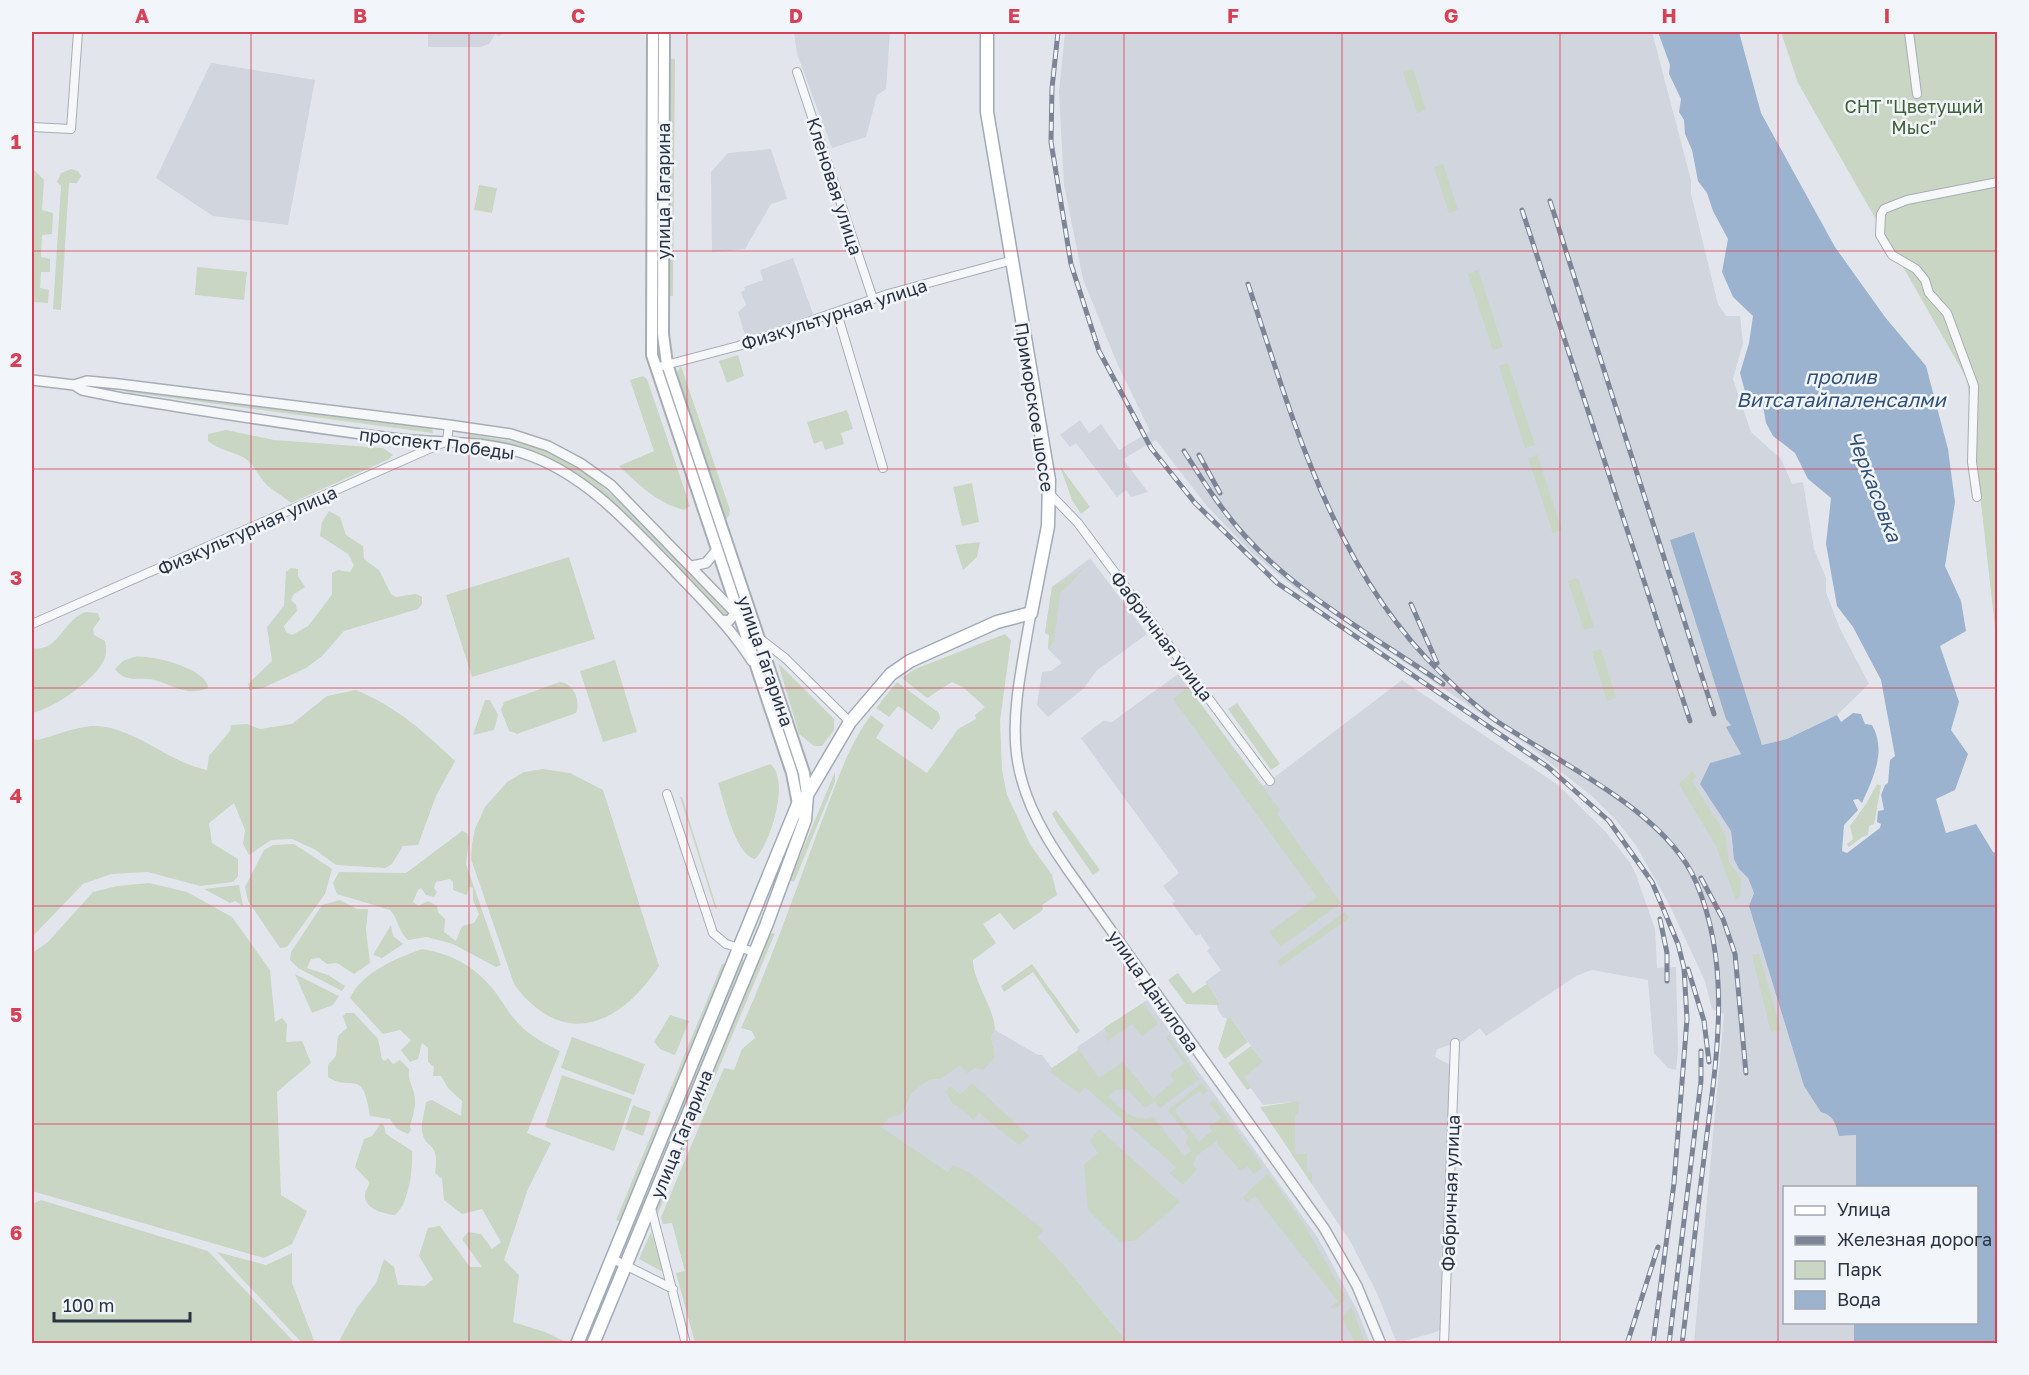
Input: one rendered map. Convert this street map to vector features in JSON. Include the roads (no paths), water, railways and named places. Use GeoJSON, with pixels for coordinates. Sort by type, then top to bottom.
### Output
{"type":"FeatureCollection","features":[{"type":"Feature","properties":{"kind":"main road","name":"улица Гагарина"},"geometry":{"type":"LineString","coordinates":[[577,1344],[740,946],[803,799],[716,551],[655,368],[650,344],[652,32]]}},
{"type":"Feature","properties":{"kind":"main road","name":"улица Гагарина"},"geometry":{"type":"LineString","coordinates":[[593,1344],[755,952],[805,820],[804,773],[667,364],[663,334],[664,32]]}},
{"type":"Feature","properties":{"kind":"main road","name":"Приморское шоссе"},"geometry":{"type":"LineString","coordinates":[[987,32],[987,112],[1050,494],[1044,550],[1032,613]]}},
{"type":"Feature","properties":{"kind":"main road"},"geometry":{"type":"LineString","coordinates":[[803,799],[850,722],[880,686],[910,661],[997,622],[1032,613]]}},
{"type":"Feature","properties":{"kind":"street"},"geometry":{"type":"LineString","coordinates":[[32,127],[71,129],[78,32]]}},
{"type":"Feature","properties":{"kind":"street"},"geometry":{"type":"LineString","coordinates":[[1909,32],[1917,94]]}},
{"type":"Feature","properties":{"kind":"street","name":"Кленовая улица"},"geometry":{"type":"LineString","coordinates":[[797,72],[873,299]]}},
{"type":"Feature","properties":{"kind":"street"},"geometry":{"type":"LineString","coordinates":[[1977,497],[1972,462],[1974,386],[1947,313],[1929,293],[1925,280],[1916,269],[1892,255],[1880,234],[1881,214],[1884,209],[1907,200],[1998,182]]}},
{"type":"Feature","properties":{"kind":"street","name":"Физкультурная улица"},"geometry":{"type":"LineString","coordinates":[[655,368],[742,345],[873,299],[1013,260]]}},
{"type":"Feature","properties":{"kind":"street"},"geometry":{"type":"LineString","coordinates":[[837,312],[883,468]]}},
{"type":"Feature","properties":{"kind":"street","name":"проспект Победы"},"geometry":{"type":"LineString","coordinates":[[32,380],[74,385],[87,381],[119,384],[449,425],[511,434],[548,446],[580,463],[611,485],[737,611],[758,637]]}},
{"type":"Feature","properties":{"kind":"street","name":"проспект Победы"},"geometry":{"type":"LineString","coordinates":[[74,385],[82,390],[119,398],[394,438],[447,441],[515,451],[546,462],[602,499],[722,620],[755,666]]}},
{"type":"Feature","properties":{"kind":"street"},"geometry":{"type":"LineString","coordinates":[[447,441],[449,425]]}},
{"type":"Feature","properties":{"kind":"street","name":"Физкультурная улица"},"geometry":{"type":"LineString","coordinates":[[32,624],[447,441]]}},
{"type":"Feature","properties":{"kind":"street","name":"Фабричная улица"},"geometry":{"type":"LineString","coordinates":[[1050,494],[1078,523],[1270,781]]}},
{"type":"Feature","properties":{"kind":"street"},"geometry":{"type":"LineString","coordinates":[[692,566],[706,562],[716,551]]}},
{"type":"Feature","properties":{"kind":"street"},"geometry":{"type":"LineString","coordinates":[[722,620],[729,621],[746,600]]}},
{"type":"Feature","properties":{"kind":"street","name":"улица Данилова"},"geometry":{"type":"LineString","coordinates":[[1032,613],[1015,707],[1014,740],[1022,788],[1037,824],[1324,1228],[1363,1298],[1381,1344]]}},
{"type":"Feature","properties":{"kind":"street"},"geometry":{"type":"LineString","coordinates":[[758,637],[787,660],[850,722]]}},
{"type":"Feature","properties":{"kind":"street"},"geometry":{"type":"LineString","coordinates":[[667,794],[713,933],[726,944],[755,952]]}},
{"type":"Feature","properties":{"kind":"street","name":"Фабричная улица"},"geometry":{"type":"LineString","coordinates":[[1444,1344],[1455,1043]]}},
{"type":"Feature","properties":{"kind":"street"},"geometry":{"type":"LineString","coordinates":[[651,1208],[686,1344]]}},
{"type":"Feature","properties":{"kind":"street"},"geometry":{"type":"LineString","coordinates":[[612,1259],[673,1289]]}},
{"type":"Feature","properties":{"kind":"water"},"geometry":{"type":"Polygon","coordinates":[[[1658,32],[1739,32],[1761,113],[1835,247],[1885,317],[1926,366],[1948,449],[1955,502],[1945,566],[1961,601],[1966,631],[1940,646],[1959,702],[1951,730],[1968,754],[1955,790],[1936,799],[1946,833],[1976,824],[1993,852],[1997,853],[1997,1343],[1854,1343],[1854,1324],[1978,1324],[1978,1186],[1856,1186],[1856,1135],[1839,1136],[1834,1121],[1829,1115],[1821,1112],[1804,1086],[1749,906],[1754,893],[1748,878],[1739,869],[1734,859],[1731,831],[1700,784],[1710,763],[1741,754],[1726,727],[1731,725],[1726,719],[1670,540],[1694,532],[1762,745],[1787,739],[1837,715],[1841,722],[1853,713],[1861,714],[1865,724],[1872,725],[1878,745],[1877,764],[1862,803],[1858,799],[1853,800],[1858,810],[1844,825],[1842,851],[1847,853],[1880,828],[1881,824],[1877,822],[1878,811],[1884,810],[1881,795],[1888,783],[1890,760],[1895,756],[1881,680],[1853,627],[1837,606],[1826,544],[1831,498],[1808,479],[1795,453],[1773,436],[1766,423],[1762,400],[1746,395],[1740,373],[1749,343],[1753,316],[1733,297],[1722,272],[1728,239],[1713,211],[1707,193],[1698,181],[1692,150],[1685,134],[1684,120],[1679,112],[1681,99],[1669,74],[1670,65],[1658,32]]]}},
{"type":"Feature","properties":{"kind":"railway"},"geometry":{"type":"LineString","coordinates":[[1058,32],[1052,88],[1051,142],[1071,264],[1099,351],[1151,448],[1195,503],[1277,583],[1548,767],[1609,821],[1652,882],[1678,944],[1684,968],[1687,1019],[1674,1183],[1653,1344]]}},
{"type":"Feature","properties":{"kind":"railway"},"geometry":{"type":"LineString","coordinates":[[1550,201],[1714,714]]}},
{"type":"Feature","properties":{"kind":"railway"},"geometry":{"type":"LineString","coordinates":[[1522,210],[1690,721]]}},
{"type":"Feature","properties":{"kind":"railway"},"geometry":{"type":"LineString","coordinates":[[1248,284],[1301,441],[1322,493],[1373,590],[1405,634],[1449,681],[1488,715],[1608,790],[1636,811],[1661,833],[1681,856],[1696,882],[1708,916],[1715,950],[1718,1019],[1713,1089],[1682,1344]]}},
{"type":"Feature","properties":{"kind":"railway"},"geometry":{"type":"LineString","coordinates":[[1184,451],[1229,517],[1246,537],[1289,578],[1443,684]]}},
{"type":"Feature","properties":{"kind":"railway"},"geometry":{"type":"LineString","coordinates":[[1199,455],[1220,493]]}},
{"type":"Feature","properties":{"kind":"railway"},"geometry":{"type":"LineString","coordinates":[[1411,604],[1437,663]]}},
{"type":"Feature","properties":{"kind":"railway"},"geometry":{"type":"LineString","coordinates":[[1701,878],[1723,919],[1735,954],[1746,1073]]}},
{"type":"Feature","properties":{"kind":"railway"},"geometry":{"type":"LineString","coordinates":[[1660,919],[1667,953],[1667,981]]}},
{"type":"Feature","properties":{"kind":"railway"},"geometry":{"type":"LineString","coordinates":[[1688,969],[1704,1021],[1709,1062]]}},
{"type":"Feature","properties":{"kind":"railway"},"geometry":{"type":"LineString","coordinates":[[1669,1344],[1701,1081],[1701,1051]]}},
{"type":"Feature","properties":{"kind":"railway"},"geometry":{"type":"LineString","coordinates":[[1627,1344],[1658,1247]]}},
{"type":"Feature","properties":{"kind":"park label","name":"СНТ \"Цветущий Мыс\""},"geometry":{"type":"Point","coordinates":[1914,116]}},
{"type":"Feature","properties":{"kind":"water label","name":"пролив Витсатайпаленсалми"},"geometry":{"type":"Point","coordinates":[1841,388]}},
{"type":"Feature","properties":{"kind":"water label","name":"Черкасовка"},"geometry":{"type":"Point","coordinates":[1875,486]}}]}
